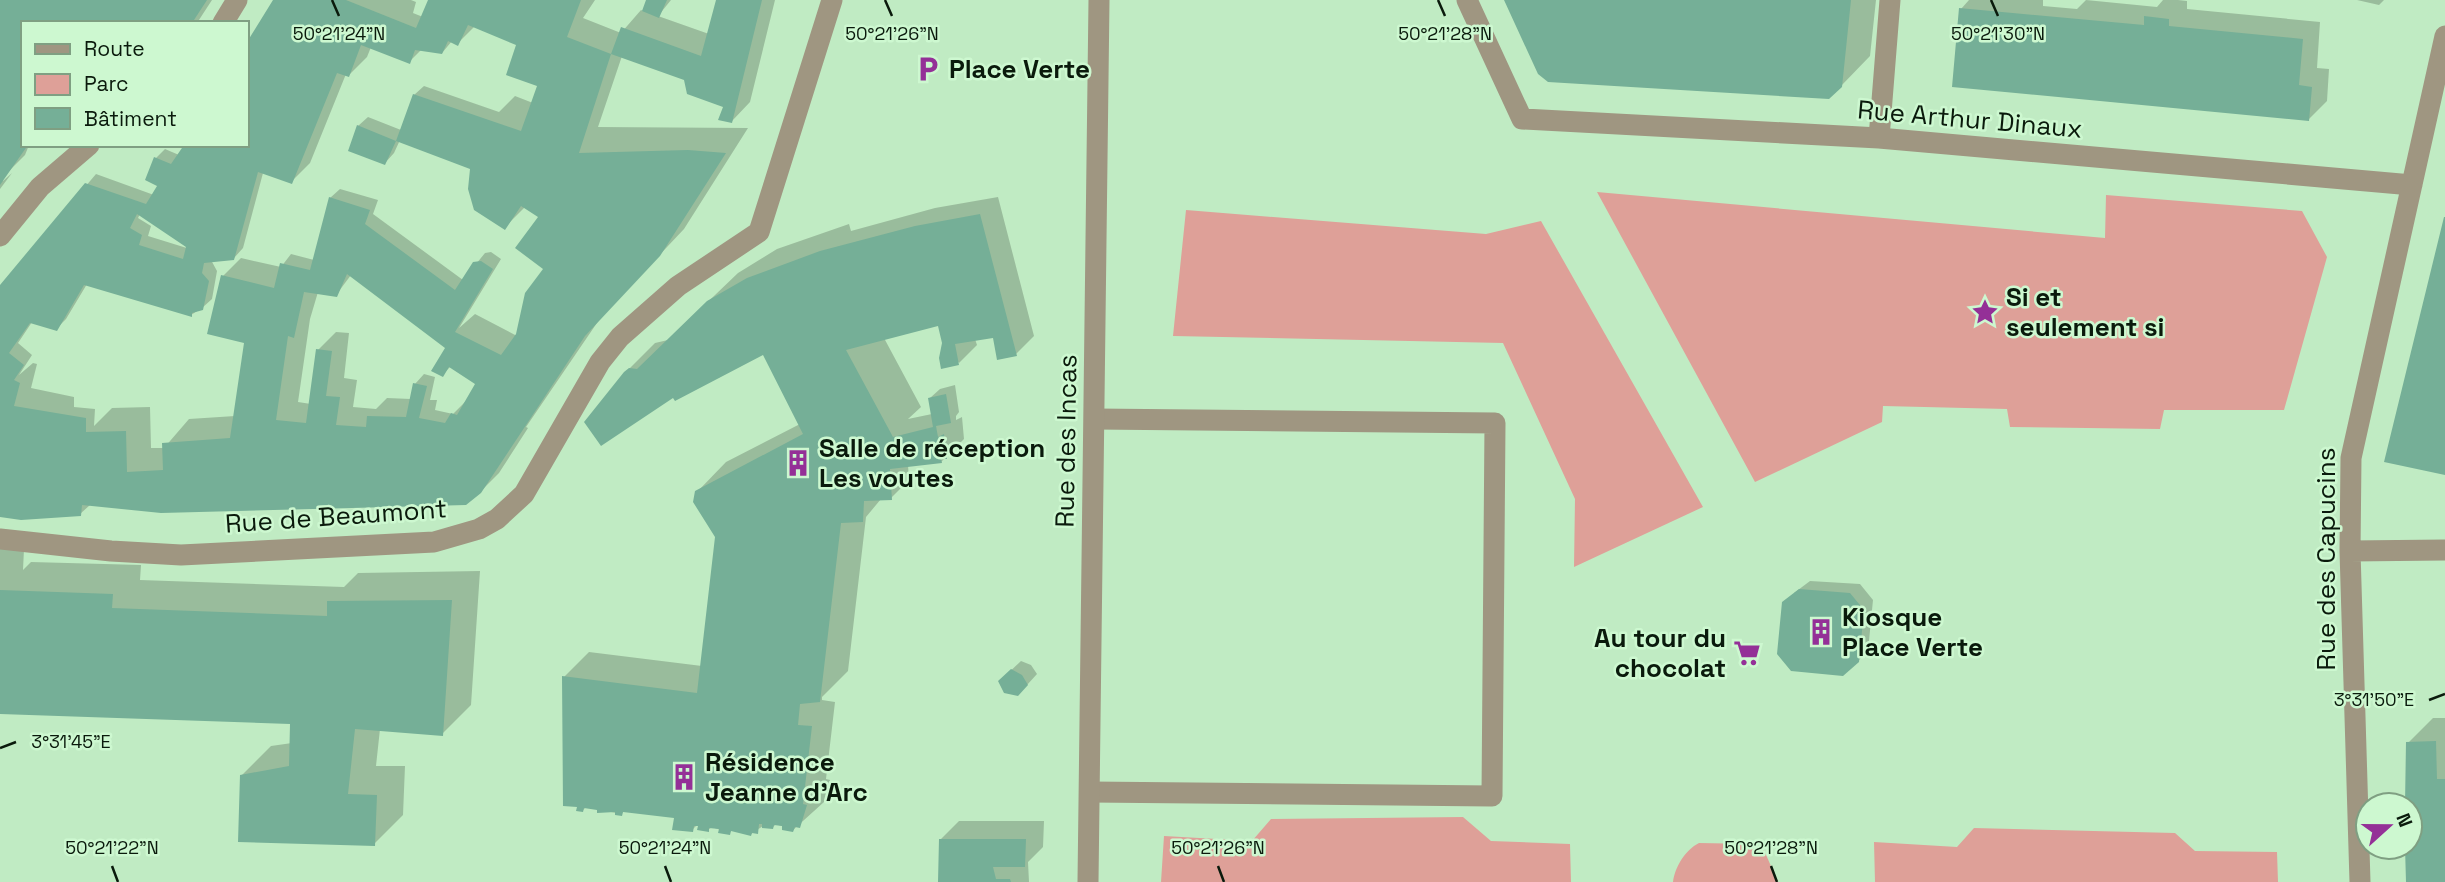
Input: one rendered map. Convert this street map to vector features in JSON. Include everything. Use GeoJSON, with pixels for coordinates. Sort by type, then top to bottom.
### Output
{"type":"FeatureCollection","features":[{"type":"Feature","properties":{"kind":"street"},"geometry":{"type":"LineString","coordinates":[[224,21],[237,0]]}},
{"type":"Feature","properties":{"kind":"street","name":"Rue de Beaumont"},"geometry":{"type":"LineString","coordinates":[[0,540],[181,555],[434,542],[479,529],[497,519],[524,494],[600,362],[620,337],[678,286],[759,232],[832,0]]}},
{"type":"Feature","properties":{"kind":"street","name":"Rue des Incas"},"geometry":{"type":"LineString","coordinates":[[1088,882],[1099,0]]}},
{"type":"Feature","properties":{"kind":"street","name":"Rue Arthur Dinaux"},"geometry":{"type":"LineString","coordinates":[[1467,0],[1522,119],[1879,138],[2412,185]]}},
{"type":"Feature","properties":{"kind":"street"},"geometry":{"type":"LineString","coordinates":[[1879,138],[1890,0]]}},
{"type":"Feature","properties":{"kind":"street","name":"Rue des Capucins"},"geometry":{"type":"LineString","coordinates":[[2360,882],[2350,551],[2350,483],[2354,431],[2445,36]]}},
{"type":"Feature","properties":{"kind":"street"},"geometry":{"type":"LineString","coordinates":[[0,236],[40,187],[87,147]]}},
{"type":"Feature","properties":{"kind":"street"},"geometry":{"type":"LineString","coordinates":[[1090,792],[1492,796],[1495,423],[1095,419]]}},
{"type":"Feature","properties":{"kind":"street"},"geometry":{"type":"LineString","coordinates":[[2350,551],[2445,550]]}},
{"type":"Feature","properties":{"kind":"green space"},"geometry":{"type":"Polygon","coordinates":[[[1597,192],[2105,238],[2106,195],[2302,211],[2327,257],[2284,410],[2164,410],[2160,429],[2010,427],[2007,409],[1883,406],[1882,422],[1755,482],[1597,192]]]}},
{"type":"Feature","properties":{"kind":"green space"},"geometry":{"type":"Polygon","coordinates":[[[1186,210],[1486,234],[1541,221],[1703,507],[1574,567],[1575,499],[1503,343],[1173,336],[1186,210]]]}},
{"type":"Feature","properties":{"kind":"green space"},"geometry":{"type":"Polygon","coordinates":[[[1463,817],[1491,841],[1570,844],[1571,882],[1161,882],[1164,836],[1252,841],[1271,819],[1463,817]]]}},
{"type":"Feature","properties":{"kind":"green space"},"geometry":{"type":"Polygon","coordinates":[[[1974,828],[2175,833],[2195,851],[2277,852],[2278,882],[1875,882],[1874,842],[1957,847],[1974,828]]]}},
{"type":"Feature","properties":{"kind":"green space"},"geometry":{"type":"Polygon","coordinates":[[[1699,843],[1755,844],[1763,848],[1778,882],[1673,882],[1682,860],[1689,850],[1699,843]]]}},
{"type":"Feature","properties":{"kind":"building"},"geometry":{"type":"Polygon","coordinates":[[[0,0],[207,0],[193,21],[21,21],[21,147],[27,147],[0,185],[0,0]]]}},
{"type":"Feature","properties":{"kind":"building"},"geometry":{"type":"Polygon","coordinates":[[[273,0],[346,0],[416,28],[428,0],[581,0],[567,37],[611,54],[579,153],[688,150],[726,153],[660,256],[585,336],[481,493],[466,505],[161,513],[82,505],[81,516],[21,520],[0,517],[0,285],[85,183],[146,204],[157,186],[145,180],[154,157],[171,164],[183,147],[248,147],[248,40],[273,0]],[[468,25],[458,46],[448,41],[442,54],[415,50],[410,64],[361,45],[349,77],[337,73],[292,184],[258,172],[234,260],[204,263],[202,273],[209,281],[203,310],[192,313],[192,317],[84,285],[57,331],[30,323],[9,353],[24,365],[14,380],[20,383],[14,406],[86,418],[86,432],[126,431],[127,472],[163,470],[162,443],[230,438],[244,343],[207,334],[221,275],[274,288],[280,263],[310,270],[329,197],[370,210],[365,224],[455,290],[473,262],[481,261],[493,269],[455,332],[501,355],[516,334],[525,293],[543,269],[515,248],[538,217],[521,206],[505,230],[474,210],[468,189],[470,169],[396,141],[413,94],[521,131],[537,86],[506,75],[516,45],[468,25]],[[137,214],[130,228],[142,235],[139,245],[183,259],[186,247],[137,214]],[[347,274],[337,297],[304,292],[294,338],[288,336],[276,420],[306,423],[316,349],[332,351],[326,396],[340,397],[336,425],[366,427],[367,416],[406,417],[413,383],[427,386],[419,418],[445,423],[451,413],[457,415],[475,384],[449,367],[443,377],[431,371],[445,348],[347,274]]]}},
{"type":"Feature","properties":{"kind":"building"},"geometry":{"type":"Polygon","coordinates":[[[646,0],[667,0],[659,18],[642,11],[646,0]]]}},
{"type":"Feature","properties":{"kind":"building"},"geometry":{"type":"Polygon","coordinates":[[[716,0],[762,0],[732,123],[718,120],[723,107],[687,94],[684,80],[611,54],[621,27],[701,56],[716,0]]]}},
{"type":"Feature","properties":{"kind":"building"},"geometry":{"type":"Polygon","coordinates":[[[1504,0],[1851,0],[1842,87],[1829,99],[1548,82],[1538,74],[1504,0]]]}},
{"type":"Feature","properties":{"kind":"building"},"geometry":{"type":"Polygon","coordinates":[[[1959,8],[2144,25],[2144,16],[2169,19],[2169,26],[2303,39],[2299,85],[2312,87],[2309,121],[1952,87],[1959,8]]]}},
{"type":"Feature","properties":{"kind":"building"},"geometry":{"type":"Polygon","coordinates":[[[357,125],[396,141],[385,165],[348,151],[357,125]]]}},
{"type":"Feature","properties":{"kind":"building"},"geometry":{"type":"Polygon","coordinates":[[[980,214],[1017,356],[997,360],[993,338],[955,344],[959,365],[941,369],[939,358],[942,343],[938,326],[846,350],[893,437],[933,427],[928,398],[946,394],[951,423],[936,426],[938,437],[944,434],[947,459],[941,459],[942,463],[890,469],[892,500],[864,501],[863,522],[841,523],[820,702],[800,704],[798,725],[812,726],[803,804],[807,805],[800,828],[795,827],[793,832],[782,830],[782,826],[774,825],[773,829],[762,828],[762,824],[759,824],[758,834],[752,833],[751,836],[731,831],[730,835],[718,833],[719,829],[709,828],[709,832],[697,830],[698,826],[694,826],[693,832],[672,830],[674,818],[623,812],[622,816],[615,815],[615,812],[597,813],[597,810],[584,808],[583,812],[576,811],[577,807],[563,806],[562,676],[697,693],[715,537],[693,502],[695,491],[803,434],[763,355],[675,401],[673,398],[601,446],[584,422],[624,372],[629,368],[637,369],[707,301],[747,278],[820,251],[915,226],[980,214]]]}},
{"type":"Feature","properties":{"kind":"building"},"geometry":{"type":"Polygon","coordinates":[[[2445,217],[2445,475],[2384,462],[2445,217]]]}},
{"type":"Feature","properties":{"kind":"building","name":"Kiosque Place Verte"},"geometry":{"type":"Polygon","coordinates":[[[1799,589],[1850,593],[1864,610],[1859,662],[1843,676],[1791,671],[1777,654],[1782,602],[1799,589]]]}},
{"type":"Feature","properties":{"kind":"building"},"geometry":{"type":"Polygon","coordinates":[[[0,590],[113,594],[112,608],[327,616],[327,601],[452,600],[443,736],[355,729],[348,794],[377,795],[375,846],[238,842],[240,775],[289,766],[290,724],[0,714],[0,590]]]}},
{"type":"Feature","properties":{"kind":"building"},"geometry":{"type":"Polygon","coordinates":[[[1011,669],[1022,675],[1028,685],[1018,696],[1004,693],[998,681],[1011,669]]]}},
{"type":"Feature","properties":{"kind":"building"},"geometry":{"type":"Polygon","coordinates":[[[2436,741],[2437,779],[2445,779],[2445,882],[2406,882],[2405,861],[2424,861],[2424,791],[2405,791],[2406,742],[2436,741]]]}},
{"type":"Feature","properties":{"kind":"building"},"geometry":{"type":"Polygon","coordinates":[[[939,839],[1026,839],[1025,867],[993,867],[996,879],[1010,879],[1011,882],[938,882],[939,839]]]}},
{"type":"Feature","properties":{"kind":"place","name":"Place Verte"},"geometry":{"type":"Point","coordinates":[928,69]}},
{"type":"Feature","properties":{"kind":"place","name":"Si et seulement si"},"geometry":{"type":"Point","coordinates":[1985,312]}},
{"type":"Feature","properties":{"kind":"place","name":"Salle de réception Les voutes"},"geometry":{"type":"Point","coordinates":[798,463]}},
{"type":"Feature","properties":{"kind":"place","name":"Kiosque Place Verte"},"geometry":{"type":"Point","coordinates":[1821,632]}},
{"type":"Feature","properties":{"kind":"place","name":"Au tour du chocolat"},"geometry":{"type":"Point","coordinates":[1747,653]}},
{"type":"Feature","properties":{"kind":"place","name":"Résidence Jeanne d'Arc"},"geometry":{"type":"Point","coordinates":[684,777]}}]}
